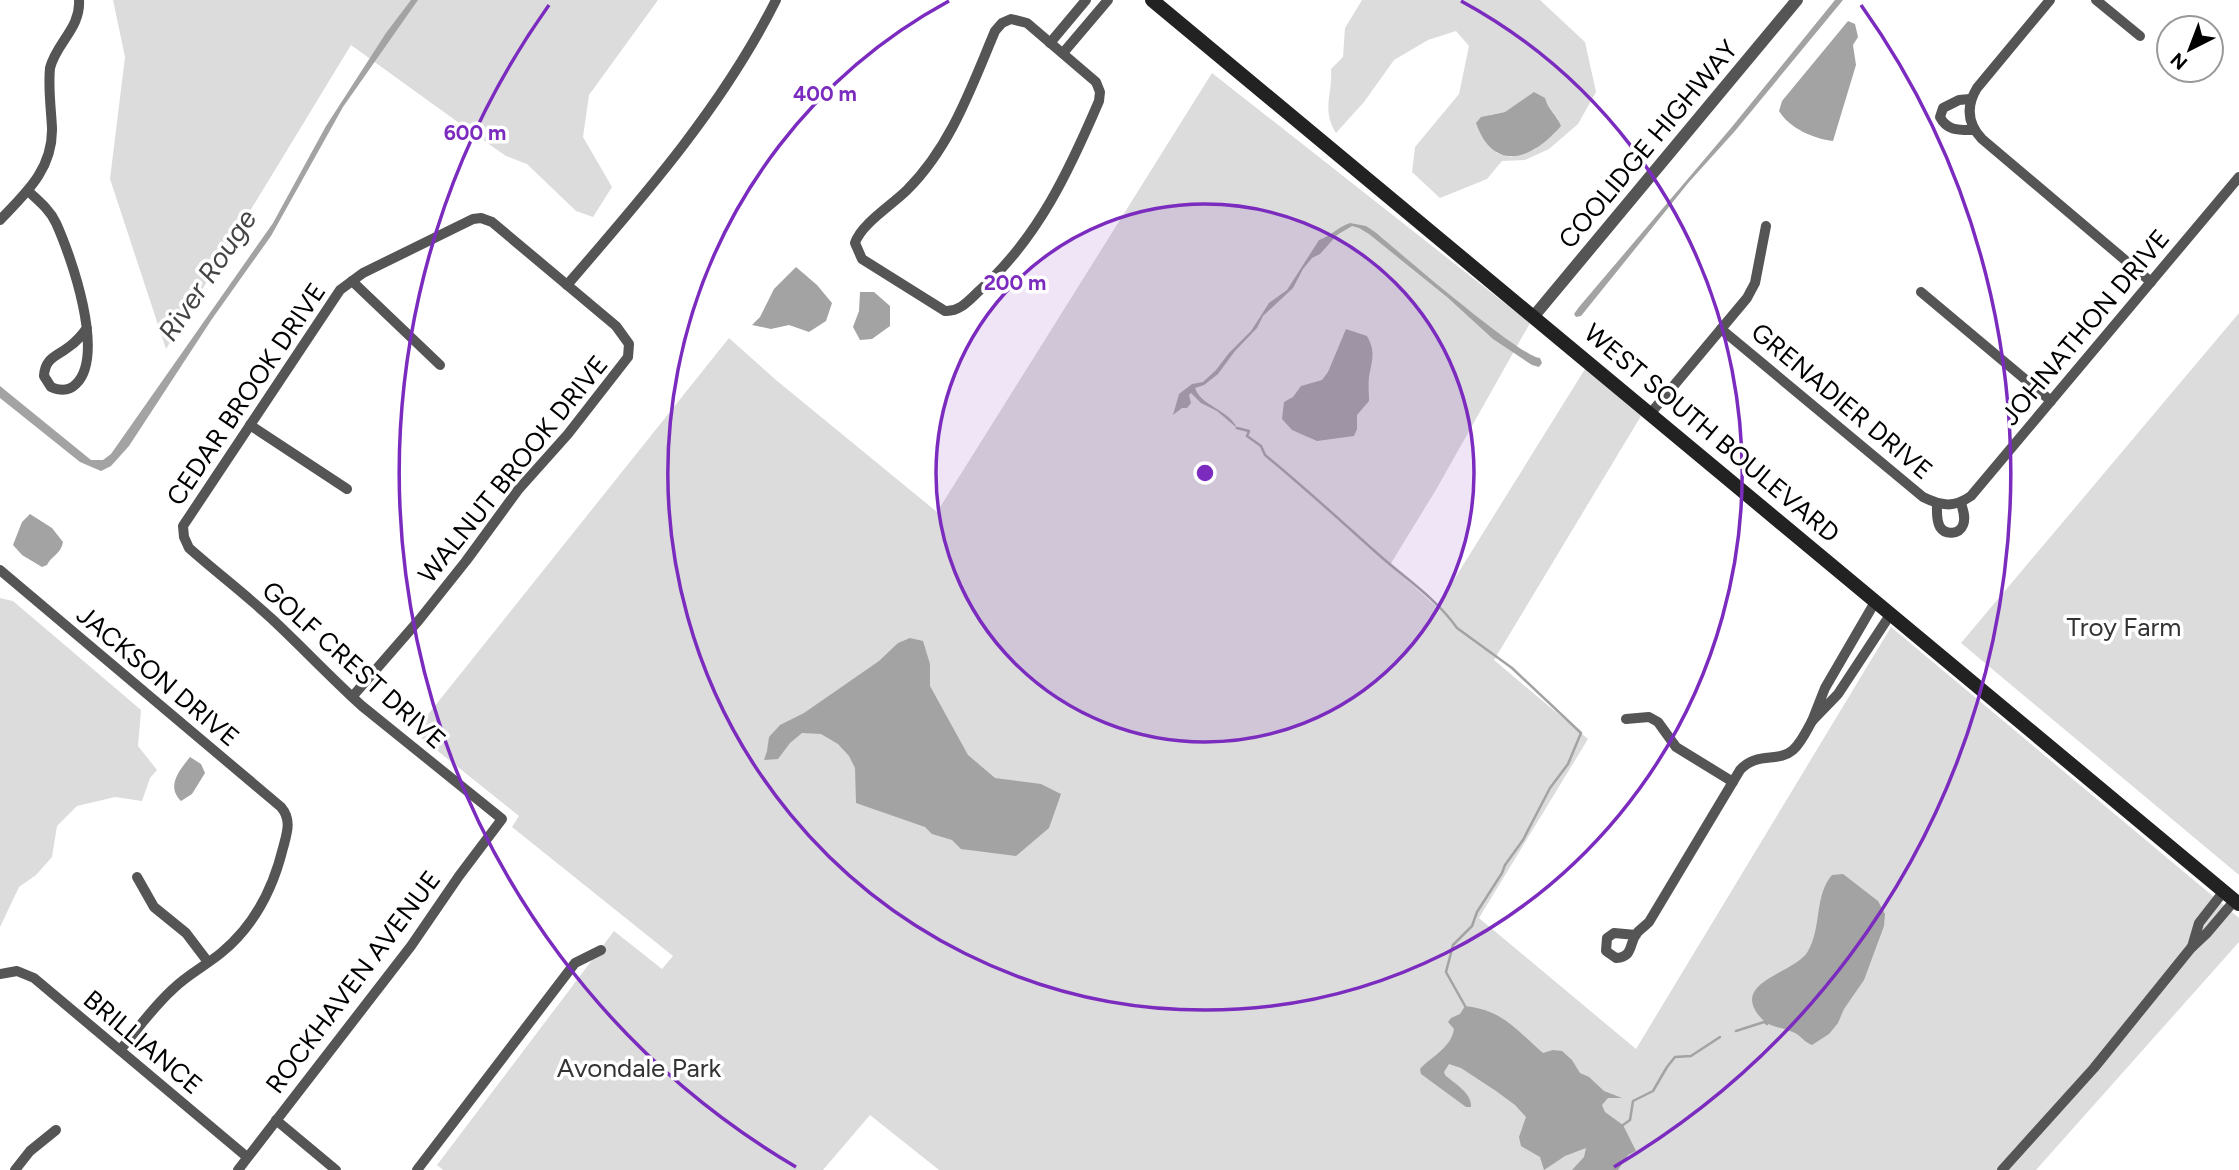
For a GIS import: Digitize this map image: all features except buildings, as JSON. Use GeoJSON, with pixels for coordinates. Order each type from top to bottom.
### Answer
{"type":"FeatureCollection","features":[{"type":"Feature","properties":{"kind":"main road","name":"WEST SOUTH BOULEVARD"},"geometry":{"type":"LineString","coordinates":[[1152,0],[2232,899]]}},
{"type":"Feature","properties":{"kind":"street"},"geometry":{"type":"LineString","coordinates":[[0,220],[28,191],[45,166],[51,145],[49,78],[52,59],[76,22],[79,0]]}},
{"type":"Feature","properties":{"kind":"street"},"geometry":{"type":"LineString","coordinates":[[567,285],[703,120],[776,0]]}},
{"type":"Feature","properties":{"kind":"street"},"geometry":{"type":"LineString","coordinates":[[1050,43],[1086,0]]}},
{"type":"Feature","properties":{"kind":"street"},"geometry":{"type":"LineString","coordinates":[[1063,54],[1108,0]]}},
{"type":"Feature","properties":{"kind":"street","name":"COOLIDGE HIGHWAY"},"geometry":{"type":"LineString","coordinates":[[1534,316],[1797,0]]}},
{"type":"Feature","properties":{"kind":"street"},"geometry":{"type":"LineString","coordinates":[[2050,0],[1970,99],[1970,121],[1973,130],[2151,282]]}},
{"type":"Feature","properties":{"kind":"street"},"geometry":{"type":"LineString","coordinates":[[2096,0],[2140,36]]}},
{"type":"Feature","properties":{"kind":"street"},"geometry":{"type":"LineString","coordinates":[[1008,19],[1021,20],[1050,43],[1096,82],[1100,92],[1099,101],[1069,170],[1048,208],[999,272],[961,307],[950,312],[944,311],[862,259],[856,248],[860,232],[908,190],[938,152],[962,110],[998,26],[1008,19]]}},
{"type":"Feature","properties":{"kind":"street"},"geometry":{"type":"LineString","coordinates":[[1970,99],[1950,103],[1943,108],[1940,117],[1944,125],[1953,129],[1973,130]]}},
{"type":"Feature","properties":{"kind":"street","name":"JOHNATHON DRIVE"},"geometry":{"type":"LineString","coordinates":[[1961,503],[1971,496],[2239,177]]}},
{"type":"Feature","properties":{"kind":"street"},"geometry":{"type":"LineString","coordinates":[[28,191],[45,206],[56,223],[85,309],[87,328],[88,352],[80,380],[70,388],[58,390],[51,387],[44,376],[46,365],[54,356],[73,344],[87,328]]}},
{"type":"Feature","properties":{"kind":"street","name":"CEDAR BROOK DRIVE"},"geometry":{"type":"LineString","coordinates":[[184,537],[186,521],[334,297],[352,281],[472,219],[481,218],[492,222],[567,285]]}},
{"type":"Feature","properties":{"kind":"street"},"geometry":{"type":"LineString","coordinates":[[1650,414],[1747,298],[1755,283],[1766,226]]}},
{"type":"Feature","properties":{"kind":"street"},"geometry":{"type":"LineString","coordinates":[[352,281],[440,365]]}},
{"type":"Feature","properties":{"kind":"street","name":"WALNUT BROOK DRIVE"},"geometry":{"type":"LineString","coordinates":[[352,697],[419,620],[518,490],[573,427],[628,357],[629,344],[622,332],[567,285]]}},
{"type":"Feature","properties":{"kind":"street"},"geometry":{"type":"LineString","coordinates":[[1921,292],[2051,401]]}},
{"type":"Feature","properties":{"kind":"street","name":"GRENADIER DRIVE"},"geometry":{"type":"LineString","coordinates":[[1721,329],[1923,497],[1937,504],[1961,503],[1964,524],[1959,530],[1952,533],[1940,527],[1937,504]]}},
{"type":"Feature","properties":{"kind":"street"},"geometry":{"type":"LineString","coordinates":[[250,425],[347,489]]}},
{"type":"Feature","properties":{"kind":"street","name":"GOLF CREST DRIVE"},"geometry":{"type":"LineString","coordinates":[[184,537],[189,548],[259,607],[352,697],[502,819]]}},
{"type":"Feature","properties":{"kind":"street","name":"JACKSON DRIVE"},"geometry":{"type":"LineString","coordinates":[[0,570],[281,807],[287,816],[283,850],[266,896],[244,930],[208,962]]}},
{"type":"Feature","properties":{"kind":"street"},"geometry":{"type":"LineString","coordinates":[[1812,721],[1825,688],[1875,602]]}},
{"type":"Feature","properties":{"kind":"street"},"geometry":{"type":"LineString","coordinates":[[1636,935],[1648,922],[1741,770],[1752,760],[1785,754],[1794,749],[1812,721],[1838,694],[1891,615]]}},
{"type":"Feature","properties":{"kind":"street"},"geometry":{"type":"LineString","coordinates":[[1626,719],[1649,717],[1658,722],[1676,747],[1733,782]]}},
{"type":"Feature","properties":{"kind":"street","name":"ROCKHAVEN AVENUE"},"geometry":{"type":"LineString","coordinates":[[238,1170],[411,946],[502,819]]}},
{"type":"Feature","properties":{"kind":"street"},"geometry":{"type":"LineString","coordinates":[[120,1050],[171,990],[208,962],[186,933],[154,907],[137,877]]}},
{"type":"Feature","properties":{"kind":"street"},"geometry":{"type":"LineString","coordinates":[[2002,1170],[2094,1068],[2191,948],[2199,923],[2232,899]]}},
{"type":"Feature","properties":{"kind":"street"},"geometry":{"type":"LineString","coordinates":[[417,1170],[575,963],[601,950]]}},
{"type":"Feature","properties":{"kind":"street","name":"BRILLIANCE"},"geometry":{"type":"LineString","coordinates":[[3,973],[18,971],[34,978],[247,1157]]}},
{"type":"Feature","properties":{"kind":"street"},"geometry":{"type":"LineString","coordinates":[[276,1120],[336,1170]]}},
{"type":"Feature","properties":{"kind":"street"},"geometry":{"type":"LineString","coordinates":[[15,1170],[30,1151],[56,1130]]}},
{"type":"Feature","properties":{"kind":"green space"},"geometry":{"type":"Polygon","coordinates":[[[113,0],[658,0],[589,95],[583,137],[612,187],[593,217],[576,211],[527,164],[506,156],[351,45],[166,349],[110,179],[125,57],[113,0]]]}},
{"type":"Feature","properties":{"kind":"green space"},"geometry":{"type":"Polygon","coordinates":[[[1362,0],[1540,0],[1585,42],[1596,92],[1578,124],[1549,149],[1525,160],[1502,161],[1487,179],[1440,198],[1412,172],[1415,147],[1459,94],[1469,46],[1456,31],[1428,40],[1394,60],[1364,102],[1336,133],[1328,109],[1331,69],[1343,57],[1345,28],[1362,0]],[[1527,98],[1505,112],[1489,115],[1496,153],[1511,157],[1535,149],[1554,134],[1558,119],[1547,106],[1527,98]]]}},
{"type":"Feature","properties":{"kind":"green space","name":"Avondale Park"},"geometry":{"type":"Polygon","coordinates":[[[1212,73],[1530,323],[1437,488],[1390,565],[1437,607],[1585,369],[1641,416],[1494,660],[1588,739],[1479,918],[1636,1049],[1891,627],[2239,918],[2239,942],[2036,1170],[939,1170],[870,1115],[823,1170],[443,1170],[437,1165],[614,931],[662,969],[673,956],[512,827],[519,816],[414,732],[729,338],[937,512],[1212,73]]]}},
{"type":"Feature","properties":{"kind":"green space","name":"Troy Farm"},"geometry":{"type":"Polygon","coordinates":[[[2239,313],[2239,875],[1961,643],[2239,313]]]}},
{"type":"Feature","properties":{"kind":"green space"},"geometry":{"type":"Polygon","coordinates":[[[0,598],[13,601],[141,710],[138,746],[157,770],[150,778],[142,801],[115,797],[77,806],[57,826],[52,857],[36,875],[19,887],[0,927],[0,598]]]}},
{"type":"Feature","properties":{"kind":"shaded area"},"geometry":{"type":"Polygon","coordinates":[[[411,0],[418,0],[343,107],[271,236],[212,319],[129,446],[111,466],[101,471],[80,462],[0,398],[0,386],[91,460],[103,460],[111,454],[273,223],[326,126],[386,33],[411,0]]]}},
{"type":"Feature","properties":{"kind":"shaded area"},"geometry":{"type":"Polygon","coordinates":[[[1835,0],[1843,0],[1735,131],[1689,182],[1581,316],[1576,317],[1574,314],[1579,307],[1731,128],[1835,0]]]}},
{"type":"Feature","properties":{"kind":"shaded area"},"geometry":{"type":"Polygon","coordinates":[[[1848,21],[1855,24],[1858,37],[1853,45],[1856,65],[1833,141],[1803,132],[1789,123],[1779,111],[1782,101],[1848,21]]]}},
{"type":"Feature","properties":{"kind":"shaded area"},"geometry":{"type":"Polygon","coordinates":[[[1534,92],[1545,98],[1561,126],[1538,147],[1527,153],[1503,155],[1493,150],[1476,123],[1481,117],[1505,112],[1534,92]]]}},
{"type":"Feature","properties":{"kind":"shaded area"},"geometry":{"type":"Polygon","coordinates":[[[1350,223],[1366,226],[1375,232],[1486,323],[1528,353],[1540,358],[1542,363],[1539,367],[1532,365],[1493,339],[1447,297],[1369,234],[1352,226],[1337,235],[1320,254],[1312,258],[1293,288],[1263,316],[1257,328],[1218,374],[1204,385],[1195,388],[1203,399],[1228,417],[1237,428],[1191,393],[1191,403],[1187,408],[1182,408],[1173,415],[1179,394],[1192,384],[1203,382],[1216,370],[1251,331],[1269,303],[1287,290],[1319,240],[1350,223]]]}},
{"type":"Feature","properties":{"kind":"shaded area"},"geometry":{"type":"Polygon","coordinates":[[[796,267],[817,285],[832,303],[826,321],[809,332],[789,325],[771,329],[752,325],[760,317],[774,289],[796,267]]]}},
{"type":"Feature","properties":{"kind":"shaded area"},"geometry":{"type":"Polygon","coordinates":[[[860,292],[874,292],[890,306],[890,326],[872,339],[860,340],[853,327],[859,311],[860,292]]]}},
{"type":"Feature","properties":{"kind":"shaded area"},"geometry":{"type":"Polygon","coordinates":[[[1346,329],[1367,336],[1372,347],[1369,401],[1357,415],[1354,436],[1317,441],[1292,430],[1282,419],[1284,402],[1293,397],[1301,386],[1322,380],[1346,329]]]}},
{"type":"Feature","properties":{"kind":"shaded area"},"geometry":{"type":"Polygon","coordinates":[[[30,514],[52,528],[63,542],[58,552],[42,567],[22,555],[13,545],[22,522],[30,514]]]}},
{"type":"Feature","properties":{"kind":"shaded area"},"geometry":{"type":"Polygon","coordinates":[[[910,638],[923,641],[930,664],[930,686],[968,755],[995,778],[1041,784],[1061,794],[1049,828],[1016,856],[961,849],[952,840],[932,834],[925,827],[856,803],[855,768],[849,756],[838,744],[821,734],[802,733],[778,759],[764,760],[769,737],[780,725],[804,713],[879,661],[898,643],[910,638]]]}},
{"type":"Feature","properties":{"kind":"shaded area"},"geometry":{"type":"Polygon","coordinates":[[[190,757],[201,764],[205,773],[192,794],[181,801],[174,784],[178,773],[190,757]]]}},
{"type":"Feature","properties":{"kind":"shaded area"},"geometry":{"type":"Polygon","coordinates":[[[1843,874],[1878,901],[1885,914],[1884,926],[1864,980],[1844,1009],[1838,1023],[1829,1034],[1812,1045],[1795,1033],[1765,1022],[1754,1008],[1752,997],[1766,980],[1801,959],[1808,951],[1826,883],[1832,875],[1843,874]]]}},
{"type":"Feature","properties":{"kind":"shaded area"},"geometry":{"type":"Polygon","coordinates":[[[1465,1006],[1499,1017],[1543,1053],[1562,1051],[1580,1073],[1589,1077],[1604,1091],[1622,1098],[1608,1098],[1602,1105],[1605,1112],[1623,1125],[1636,1151],[1628,1155],[1618,1170],[1572,1170],[1584,1157],[1586,1148],[1565,1156],[1544,1170],[1540,1157],[1521,1146],[1519,1137],[1526,1117],[1515,1105],[1461,1068],[1449,1064],[1445,1075],[1466,1093],[1471,1107],[1466,1107],[1421,1074],[1420,1069],[1452,1036],[1454,1029],[1448,1022],[1460,1014],[1465,1006]]]}},
{"type":"Feature","properties":{"kind":"waterway"},"geometry":{"type":"LineString","coordinates":[[1237,428],[1249,431],[1247,436],[1261,446],[1265,455],[1430,598],[1457,628],[1512,668],[1581,733],[1568,764],[1550,788],[1523,840],[1477,912],[1472,926],[1453,945],[1446,972],[1465,1006]]}},
{"type":"Feature","properties":{"kind":"waterway"},"geometry":{"type":"LineString","coordinates":[[1736,1031],[1764,1022],[1767,1024]]}},
{"type":"Feature","properties":{"kind":"waterway"},"geometry":{"type":"LineString","coordinates":[[1623,1125],[1630,1120],[1633,1101],[1653,1091],[1675,1057],[1691,1056],[1720,1037]]}},
{"type":"Feature","properties":{"kind":"water label","name":"River Rouge"},"geometry":{"type":"Point","coordinates":[207,275]}}]}
